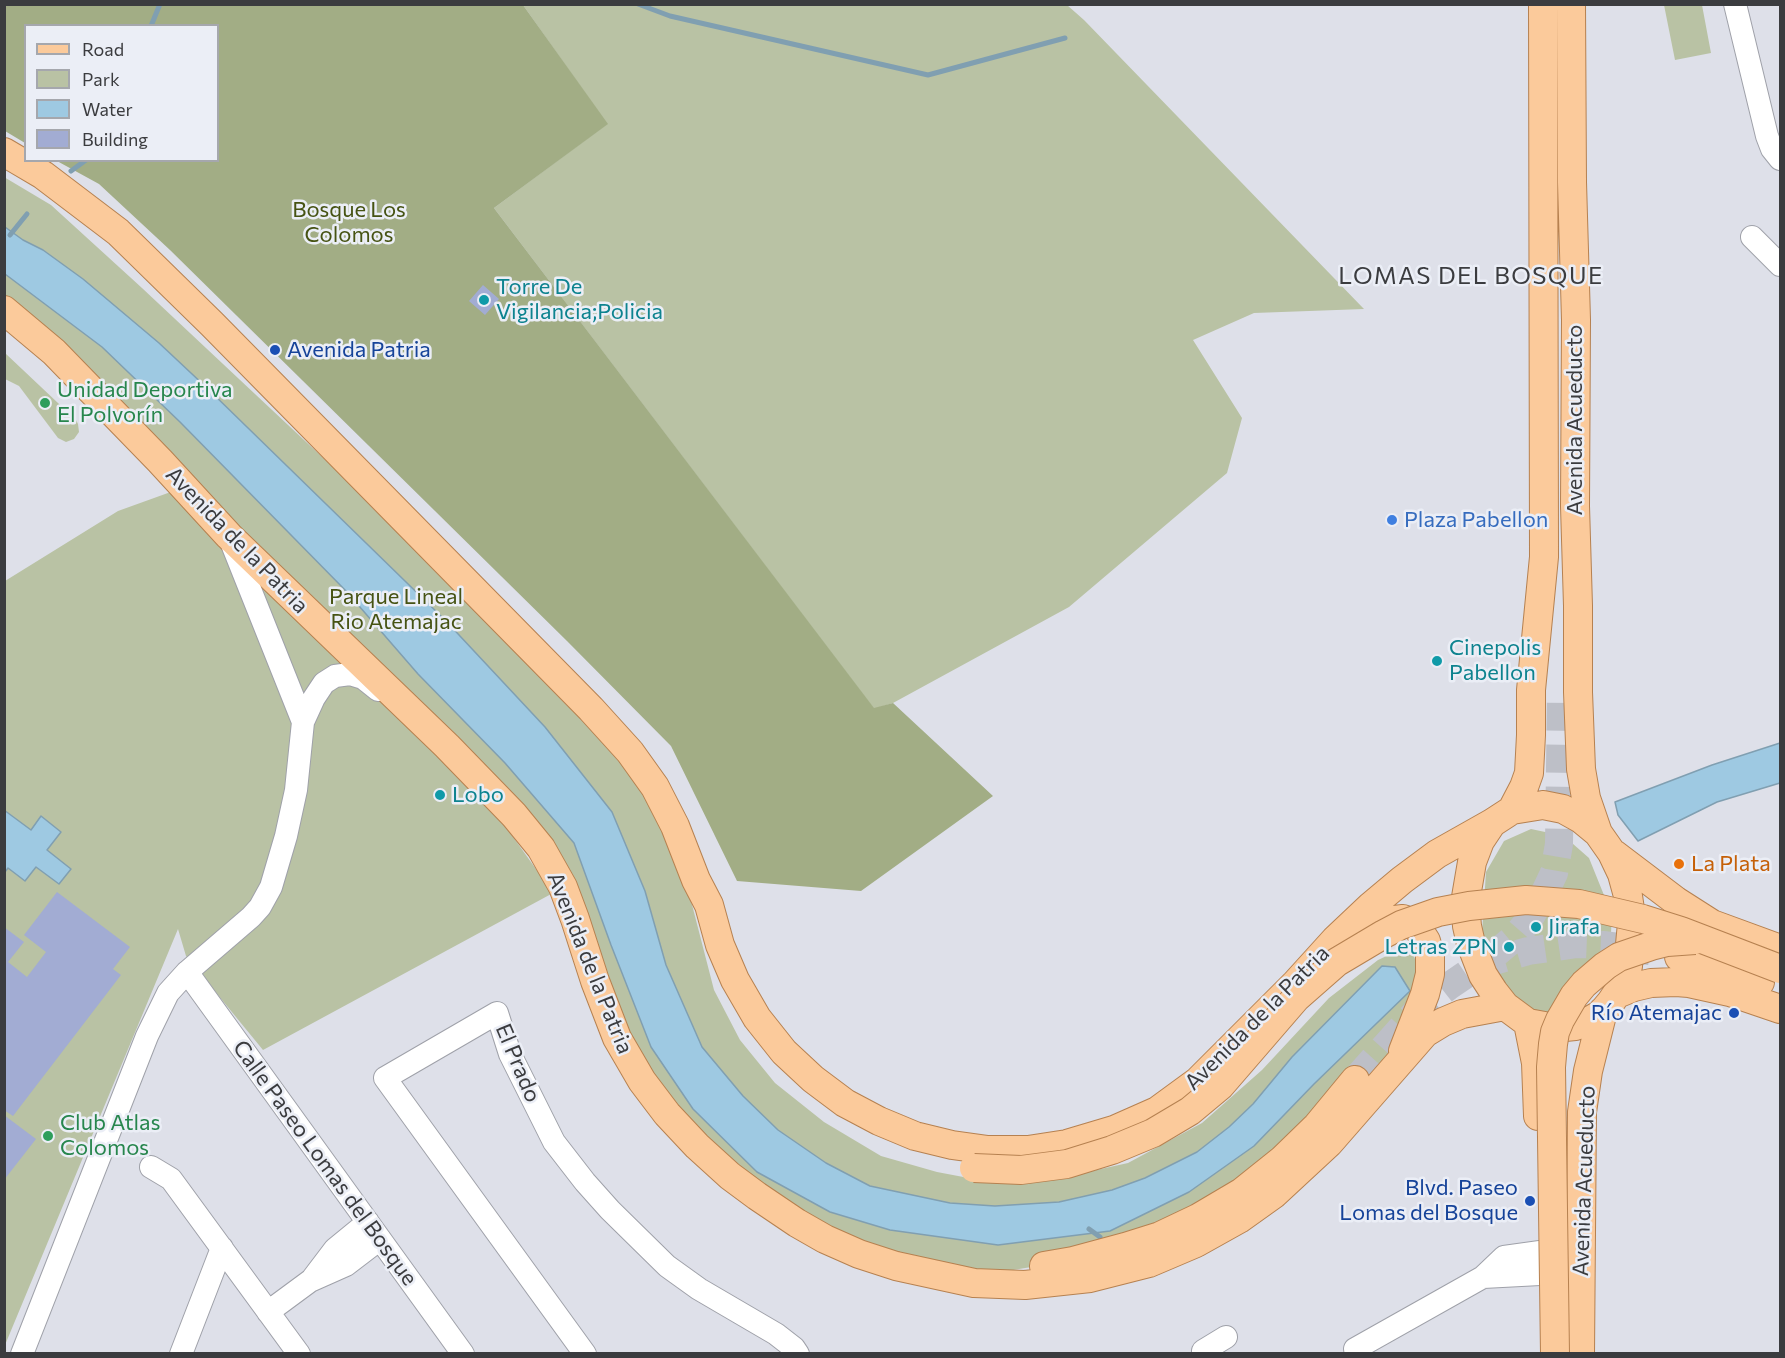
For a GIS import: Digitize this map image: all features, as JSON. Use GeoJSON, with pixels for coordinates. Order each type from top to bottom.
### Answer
{"type":"FeatureCollection","features":[{"type":"Feature","properties":{"kind":"main road","name":"Avenida Acueducto"},"geometry":{"type":"LineString","coordinates":[[1502,816],[1524,787],[1529,773],[1531,690],[1544,557],[1543,4]]}},
{"type":"Feature","properties":{"kind":"main road","name":"Avenida Acueducto"},"geometry":{"type":"LineString","coordinates":[[1571,4],[1576,320],[1575,506],[1581,769],[1586,798],[1605,843]]}},
{"type":"Feature","properties":{"kind":"main road","name":"Avenida de la Patria"},"geometry":{"type":"LineString","coordinates":[[4,152],[43,175],[118,232],[212,324],[591,709],[630,752],[655,787],[675,826],[696,880],[709,905],[720,945],[735,981],[757,1018],[784,1052],[813,1079],[845,1103],[879,1121],[915,1136],[952,1145],[988,1150],[1028,1150],[1113,1130],[1157,1111],[1198,1081],[1296,983],[1335,940],[1402,880],[1437,854],[1502,816]]}},
{"type":"Feature","properties":{"kind":"main road"},"geometry":{"type":"LineString","coordinates":[[1561,690],[1563,315],[1573,217]]}},
{"type":"Feature","properties":{"kind":"main road","name":"Avenida de la Patria"},"geometry":{"type":"LineString","coordinates":[[4,310],[54,352],[229,536],[447,746],[514,815],[540,848],[563,887],[617,1038],[642,1081],[696,1146],[730,1176],[757,1197],[825,1239],[896,1266],[974,1282],[1025,1285],[1090,1278],[1149,1263],[1196,1243],[1239,1219],[1274,1194],[1329,1143],[1425,1034],[1443,1022],[1462,1014],[1505,1006]]}},
{"type":"Feature","properties":{"kind":"main road"},"geometry":{"type":"LineString","coordinates":[[1610,1002],[1628,966],[1632,923],[1622,874],[1605,843],[1581,819],[1563,809],[1543,805],[1502,816],[1480,841],[1472,862],[1465,903],[1467,926],[1476,959],[1483,975],[1505,1006],[1528,1023],[1555,1028],[1575,1026],[1588,1021],[1610,1002],[1634,987],[1670,982],[1684,970]]}},
{"type":"Feature","properties":{"kind":"main road","name":"Avenida de la Patria"},"geometry":{"type":"LineString","coordinates":[[1605,843],[1676,901],[1709,932],[1780,969]]}},
{"type":"Feature","properties":{"kind":"main road","name":"Avenida de la Patria"},"geometry":{"type":"LineString","coordinates":[[696,880],[699,908],[709,948],[723,986],[741,1020],[765,1054],[794,1085],[834,1118],[877,1141],[921,1157],[974,1168],[1021,1170],[1067,1164],[1090,1158],[1154,1133],[1190,1111],[1220,1086],[1296,998],[1337,963],[1384,934],[1438,912],[1500,902],[1552,901],[1605,909],[1780,949]]}},
{"type":"Feature","properties":{"kind":"main road"},"geometry":{"type":"LineString","coordinates":[[1296,983],[1378,924],[1392,919],[1403,919],[1413,924],[1426,941],[1430,955],[1430,974],[1425,994],[1399,1061]]}},
{"type":"Feature","properties":{"kind":"main road"},"geometry":{"type":"LineString","coordinates":[[1684,970],[1681,980],[1669,968],[1666,960],[1666,942],[1669,935],[1681,924],[1696,920],[1709,932]]}},
{"type":"Feature","properties":{"kind":"main road"},"geometry":{"type":"LineString","coordinates":[[1555,1353],[1551,1066],[1553,1044],[1558,1026],[1566,1008],[1584,984],[1599,970],[1619,957],[1634,950],[1709,932]]}},
{"type":"Feature","properties":{"kind":"main road"},"geometry":{"type":"LineString","coordinates":[[1684,970],[1780,989]]}},
{"type":"Feature","properties":{"kind":"main road"},"geometry":{"type":"LineString","coordinates":[[1684,970],[1730,992],[1780,1009]]}},
{"type":"Feature","properties":{"kind":"main road","name":"Avenida Acueducto"},"geometry":{"type":"LineString","coordinates":[[1580,1353],[1582,1112],[1588,1071],[1610,1002]]}},
{"type":"Feature","properties":{"kind":"main road","name":"Avenida Acueducto"},"geometry":{"type":"LineString","coordinates":[[1528,1023],[1538,1087],[1541,1353]]}},
{"type":"Feature","properties":{"kind":"main road","name":"Avenida de la Patria"},"geometry":{"type":"LineString","coordinates":[[935,1275],[1013,1270],[1073,1261],[1160,1236],[1198,1218],[1242,1192],[1282,1160],[1317,1126],[1355,1080]]}},
{"type":"Feature","properties":{"kind":"street"},"geometry":{"type":"LineString","coordinates":[[1735,4],[1767,136],[1772,149],[1780,159]]}},
{"type":"Feature","properties":{"kind":"street"},"geometry":{"type":"LineString","coordinates":[[1752,237],[1780,265]]}},
{"type":"Feature","properties":{"kind":"street"},"geometry":{"type":"LineString","coordinates":[[229,536],[303,722]]}},
{"type":"Feature","properties":{"kind":"street"},"geometry":{"type":"LineString","coordinates":[[22,1353],[147,1036],[168,993],[187,972],[251,917],[260,907],[271,887],[296,790],[303,722],[324,683],[335,676],[350,675],[363,678],[447,746]]}},
{"type":"Feature","properties":{"kind":"street","name":"Calle Paseo Lomas del Bosque"},"geometry":{"type":"LineString","coordinates":[[187,972],[464,1353]]}},
{"type":"Feature","properties":{"kind":"street","name":"El Prado"},"geometry":{"type":"LineString","coordinates":[[585,1353],[386,1078],[497,1013],[510,1054],[554,1142],[585,1182],[667,1266],[699,1289],[776,1334],[798,1353]]}},
{"type":"Feature","properties":{"kind":"street"},"geometry":{"type":"LineString","coordinates":[[151,1167],[171,1179],[299,1353]]}},
{"type":"Feature","properties":{"kind":"street"},"geometry":{"type":"LineString","coordinates":[[268,1312],[310,1281],[335,1249],[374,1230]]}},
{"type":"Feature","properties":{"kind":"street"},"geometry":{"type":"LineString","coordinates":[[181,1353],[222,1248]]}},
{"type":"Feature","properties":{"kind":"street"},"geometry":{"type":"LineString","coordinates":[[1355,1349],[1483,1277],[1504,1257],[1540,1263]]}},
{"type":"Feature","properties":{"kind":"street"},"geometry":{"type":"LineString","coordinates":[[1204,1353],[1203,1351],[1227,1337]]}},
{"type":"Feature","properties":{"kind":"green space","name":"Bosque Los Colomos"},"geometry":{"type":"Polygon","coordinates":[[[5,5],[523,5],[608,124],[494,208],[874,708],[893,703],[993,796],[861,891],[737,881],[671,746],[170,250],[99,184],[59,162],[219,162],[219,24],[24,24],[24,142],[5,131],[5,5]]]}},
{"type":"Feature","properties":{"kind":"green space"},"geometry":{"type":"Polygon","coordinates":[[[523,5],[1067,5],[1364,309],[1254,313],[1193,340],[1242,418],[1227,473],[1069,607],[893,703],[874,709],[494,208],[607,124],[523,5]]]}},
{"type":"Feature","properties":{"kind":"green space"},"geometry":{"type":"Polygon","coordinates":[[[1664,5],[1702,5],[1711,53],[1675,60],[1664,5]]]}},
{"type":"Feature","properties":{"kind":"green space","name":"Parque Lineal Rio Atemajac"},"geometry":{"type":"Polygon","coordinates":[[[4,177],[51,205],[336,470],[623,760],[670,835],[689,893],[714,990],[740,1040],[775,1083],[824,1122],[881,1156],[937,1172],[995,1183],[1060,1178],[1128,1163],[1202,1123],[1262,1070],[1329,998],[1378,960],[1410,945],[1420,973],[1395,1046],[1364,1089],[1302,1128],[1217,1200],[1074,1260],[1013,1270],[935,1274],[860,1252],[711,1155],[625,1044],[561,869],[5,305],[4,177]]]}},
{"type":"Feature","properties":{"kind":"green space","name":"Unidad Deportiva El Polvorín"},"geometry":{"type":"Polygon","coordinates":[[[5,353],[76,420],[79,432],[74,439],[66,442],[58,438],[19,386],[5,379],[5,353]]]}},
{"type":"Feature","properties":{"kind":"green space"},"geometry":{"type":"Polygon","coordinates":[[[179,489],[496,813],[553,893],[263,1050],[186,956],[178,929],[5,1345],[5,581],[118,511],[179,489]]]}},
{"type":"Feature","properties":{"kind":"green space"},"geometry":{"type":"Polygon","coordinates":[[[1531,829],[1564,836],[1589,858],[1612,915],[1609,968],[1555,1015],[1525,1007],[1498,976],[1482,933],[1486,872],[1504,841],[1531,829]]]}},
{"type":"Feature","properties":{"kind":"water"},"geometry":{"type":"Polygon","coordinates":[[[5,227],[23,240],[43,250],[83,279],[159,343],[445,620],[545,727],[612,812],[645,891],[666,965],[702,1047],[743,1096],[778,1130],[826,1163],[870,1186],[950,1203],[995,1206],[1059,1202],[1112,1190],[1145,1178],[1197,1152],[1229,1127],[1253,1104],[1292,1057],[1382,966],[1395,967],[1410,991],[1254,1146],[1189,1192],[1110,1231],[998,1245],[890,1230],[830,1212],[757,1172],[693,1109],[651,1047],[574,843],[505,763],[418,674],[346,591],[180,422],[102,347],[5,274],[5,227]]]}},
{"type":"Feature","properties":{"kind":"water"},"geometry":{"type":"Polygon","coordinates":[[[1780,743],[1780,783],[1717,802],[1638,841],[1618,815],[1615,802],[1712,765],[1780,743]]]}},
{"type":"Feature","properties":{"kind":"water"},"geometry":{"type":"Polygon","coordinates":[[[4,810],[31,830],[41,816],[61,832],[47,850],[71,869],[59,884],[36,867],[25,881],[8,868],[5,872],[4,810]]]}},
{"type":"Feature","properties":{"kind":"building","name":"Torre De Vigilancia;Policia"},"geometry":{"type":"Polygon","coordinates":[[[483,285],[499,299],[485,315],[469,301],[483,285]]]}},
{"type":"Feature","properties":{"kind":"building"},"geometry":{"type":"Polygon","coordinates":[[[57,892],[130,947],[113,969],[121,975],[13,1116],[4,1110],[4,927],[24,942],[8,962],[27,977],[46,952],[24,935],[57,892]]]}},
{"type":"Feature","properties":{"kind":"building"},"geometry":{"type":"Polygon","coordinates":[[[4,1115],[36,1139],[4,1180],[4,1115]]]}},
{"type":"Feature","properties":{"kind":"waterway"},"geometry":{"type":"LineString","coordinates":[[152,24],[160,4]]}},
{"type":"Feature","properties":{"kind":"waterway"},"geometry":{"type":"LineString","coordinates":[[638,4],[670,16],[928,75],[1065,38]]}},
{"type":"Feature","properties":{"kind":"waterway"},"geometry":{"type":"LineString","coordinates":[[71,171],[83,162]]}},
{"type":"Feature","properties":{"kind":"waterway"},"geometry":{"type":"LineString","coordinates":[[10,235],[27,214]]}},
{"type":"Feature","properties":{"kind":"waterway"},"geometry":{"type":"LineString","coordinates":[[1089,1229],[1100,1237]]}},
{"type":"Feature","properties":{"kind":"tunnel"},"geometry":{"type":"LineString","coordinates":[[1489,959],[1513,939],[1527,923],[1554,873],[1559,844],[1561,690]]}},
{"type":"Feature","properties":{"kind":"tunnel"},"geometry":{"type":"LineString","coordinates":[[1355,1080],[1417,1011],[1480,965],[1528,951],[1577,944],[1650,951]]}},
{"type":"Feature","properties":{"kind":"place","name":"Torre De Vigilancia;Policia"},"geometry":{"type":"Point","coordinates":[484,300]}},
{"type":"Feature","properties":{"kind":"place","name":"Avenida Patria"},"geometry":{"type":"Point","coordinates":[275,350]}},
{"type":"Feature","properties":{"kind":"place","name":"Unidad Deportiva El Polvorín"},"geometry":{"type":"Point","coordinates":[45,403]}},
{"type":"Feature","properties":{"kind":"place","name":"Plaza Pabellon"},"geometry":{"type":"Point","coordinates":[1392,520]}},
{"type":"Feature","properties":{"kind":"place","name":"Cinepolis Pabellon"},"geometry":{"type":"Point","coordinates":[1437,661]}},
{"type":"Feature","properties":{"kind":"place","name":"Lobo"},"geometry":{"type":"Point","coordinates":[440,795]}},
{"type":"Feature","properties":{"kind":"place","name":"La Plata"},"geometry":{"type":"Point","coordinates":[1679,864]}},
{"type":"Feature","properties":{"kind":"place","name":"Jirafa"},"geometry":{"type":"Point","coordinates":[1536,927]}},
{"type":"Feature","properties":{"kind":"place","name":"Letras ZPN"},"geometry":{"type":"Point","coordinates":[1509,947]}},
{"type":"Feature","properties":{"kind":"place","name":"Río Atemajac"},"geometry":{"type":"Point","coordinates":[1734,1013]}},
{"type":"Feature","properties":{"kind":"place","name":"Club Atlas Colomos"},"geometry":{"type":"Point","coordinates":[48,1136]}},
{"type":"Feature","properties":{"kind":"place","name":"Blvd. Paseo Lomas del Bosque"},"geometry":{"type":"Point","coordinates":[1530,1201]}},
{"type":"Feature","properties":{"kind":"district","name":"LOMAS DEL BOSQUE"},"geometry":{"type":"Point","coordinates":[1471,276]}}]}
